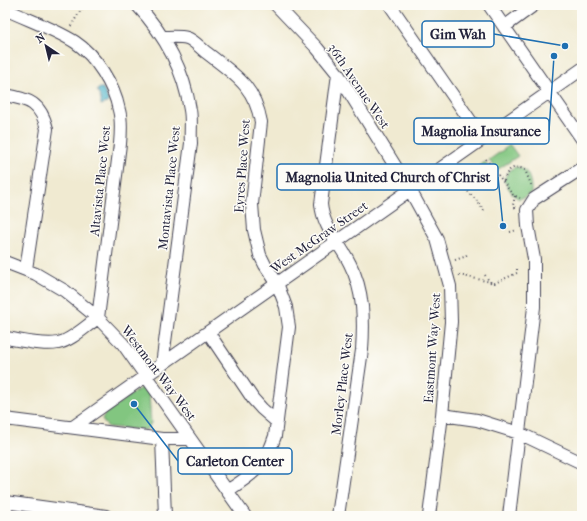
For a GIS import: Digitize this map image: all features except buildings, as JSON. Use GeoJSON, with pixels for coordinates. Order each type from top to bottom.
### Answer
{"type":"FeatureCollection","features":[{"type":"Feature","properties":{"kind":"street","name":"Montavista Place West"},"geometry":{"type":"LineString","coordinates":[[137,5],[162,37],[172,53],[180,71],[190,110],[190,143],[162,365]]}},
{"type":"Feature","properties":{"kind":"street","name":"36th Avenue West"},"geometry":{"type":"LineString","coordinates":[[276,5],[317,48],[338,74],[410,190]]}},
{"type":"Feature","properties":{"kind":"street"},"geometry":{"type":"LineString","coordinates":[[390,5],[483,139]]}},
{"type":"Feature","properties":{"kind":"street"},"geometry":{"type":"LineString","coordinates":[[490,5],[582,139]]}},
{"type":"Feature","properties":{"kind":"street"},"geometry":{"type":"LineString","coordinates":[[504,26],[534,5]]}},
{"type":"Feature","properties":{"kind":"street","name":"Altavista Place West"},"geometry":{"type":"LineString","coordinates":[[5,10],[60,34],[76,43],[100,68],[110,86],[119,109],[121,123],[120,144],[98,318]]}},
{"type":"Feature","properties":{"kind":"street","name":"Eyres Place West"},"geometry":{"type":"LineString","coordinates":[[162,37],[188,38],[236,76],[254,97],[259,109],[261,122],[252,204],[254,230],[260,255],[277,283],[286,307],[289,327],[275,436],[270,452],[253,474],[227,491]]}},
{"type":"Feature","properties":{"kind":"street","name":"West McGraw Street"},"geometry":{"type":"LineString","coordinates":[[73,427],[582,69]]}},
{"type":"Feature","properties":{"kind":"street","name":"Morley Place West"},"geometry":{"type":"LineString","coordinates":[[338,74],[321,204],[322,215],[336,242],[350,264],[357,282],[362,302],[363,325],[362,350],[338,516]]}},
{"type":"Feature","properties":{"kind":"street"},"geometry":{"type":"LineString","coordinates":[[5,95],[24,98],[34,104],[45,119],[47,129],[26,269]]}},
{"type":"Feature","properties":{"kind":"street"},"geometry":{"type":"LineString","coordinates":[[509,516],[534,307],[534,259],[528,226],[527,210],[534,199],[582,168]]}},
{"type":"Feature","properties":{"kind":"street","name":"Eastmont Way West"},"geometry":{"type":"LineString","coordinates":[[410,190],[437,238],[450,286],[450,322],[442,415],[429,516]]}},
{"type":"Feature","properties":{"kind":"street","name":"Westmont Way West"},"geometry":{"type":"LineString","coordinates":[[5,262],[26,269],[65,291],[98,318],[123,344],[244,516]]}},
{"type":"Feature","properties":{"kind":"street"},"geometry":{"type":"LineString","coordinates":[[5,338],[49,344],[59,343],[69,339],[98,318]]}},
{"type":"Feature","properties":{"kind":"street"},"geometry":{"type":"LineString","coordinates":[[208,332],[253,398],[276,422]]}},
{"type":"Feature","properties":{"kind":"street"},"geometry":{"type":"LineString","coordinates":[[442,415],[477,420],[519,433],[582,463]]}},
{"type":"Feature","properties":{"kind":"street"},"geometry":{"type":"LineString","coordinates":[[5,418],[162,439],[190,439]]}},
{"type":"Feature","properties":{"kind":"street"},"geometry":{"type":"LineString","coordinates":[[162,439],[165,516]]}},
{"type":"Feature","properties":{"kind":"street"},"geometry":{"type":"LineString","coordinates":[[5,502],[106,516]]}},
{"type":"Feature","properties":{"kind":"path"},"geometry":{"type":"LineString","coordinates":[[72,23],[84,5]]}},
{"type":"Feature","properties":{"kind":"path"},"geometry":{"type":"LineString","coordinates":[[486,159],[513,194],[519,199],[525,198]]}},
{"type":"Feature","properties":{"kind":"path"},"geometry":{"type":"LineString","coordinates":[[504,181],[509,170],[515,167],[526,170],[532,186],[531,193]]}},
{"type":"Feature","properties":{"kind":"path"},"geometry":{"type":"LineString","coordinates":[[457,180],[477,201],[485,212]]}},
{"type":"Feature","properties":{"kind":"path"},"geometry":{"type":"LineString","coordinates":[[454,260],[468,254]]}},
{"type":"Feature","properties":{"kind":"path"},"geometry":{"type":"LineString","coordinates":[[458,275],[495,283],[517,273],[517,268]]}},
{"type":"Feature","properties":{"kind":"path"},"geometry":{"type":"LineString","coordinates":[[485,275],[490,282]]}},
{"type":"Feature","properties":{"kind":"path"},"geometry":{"type":"LineString","coordinates":[[504,275],[510,276]]}},
{"type":"Feature","properties":{"kind":"green space"},"geometry":{"type":"Polygon","coordinates":[[[510,145],[518,156],[497,170],[489,160],[510,145]]]}},
{"type":"Feature","properties":{"kind":"green space"},"geometry":{"type":"Polygon","coordinates":[[[485,162],[492,172],[469,190],[460,180],[485,162]]]}},
{"type":"Feature","properties":{"kind":"green space"},"geometry":{"type":"Polygon","coordinates":[[[515,167],[519,167],[526,172],[531,184],[531,193],[519,199],[513,195],[504,181],[508,173],[515,167]]]}},
{"type":"Feature","properties":{"kind":"green space"},"geometry":{"type":"Polygon","coordinates":[[[143,388],[149,394],[151,423],[148,428],[145,430],[108,427],[104,423],[102,419],[105,413],[139,389],[143,388]]]}},
{"type":"Feature","properties":{"kind":"water"},"geometry":{"type":"Polygon","coordinates":[[[103,88],[109,102],[101,105],[101,100],[97,90],[103,88]]]}},
{"type":"Feature","properties":{"kind":"place","name":"Gim Wah"},"geometry":{"type":"Point","coordinates":[565,46]}},
{"type":"Feature","properties":{"kind":"place","name":"Magnolia Insurance"},"geometry":{"type":"Point","coordinates":[554,56]}},
{"type":"Feature","properties":{"kind":"place","name":"Magnolia United Church of Christ"},"geometry":{"type":"Point","coordinates":[503,226]}},
{"type":"Feature","properties":{"kind":"place","name":"Carleton Center"},"geometry":{"type":"Point","coordinates":[134,404]}}]}
